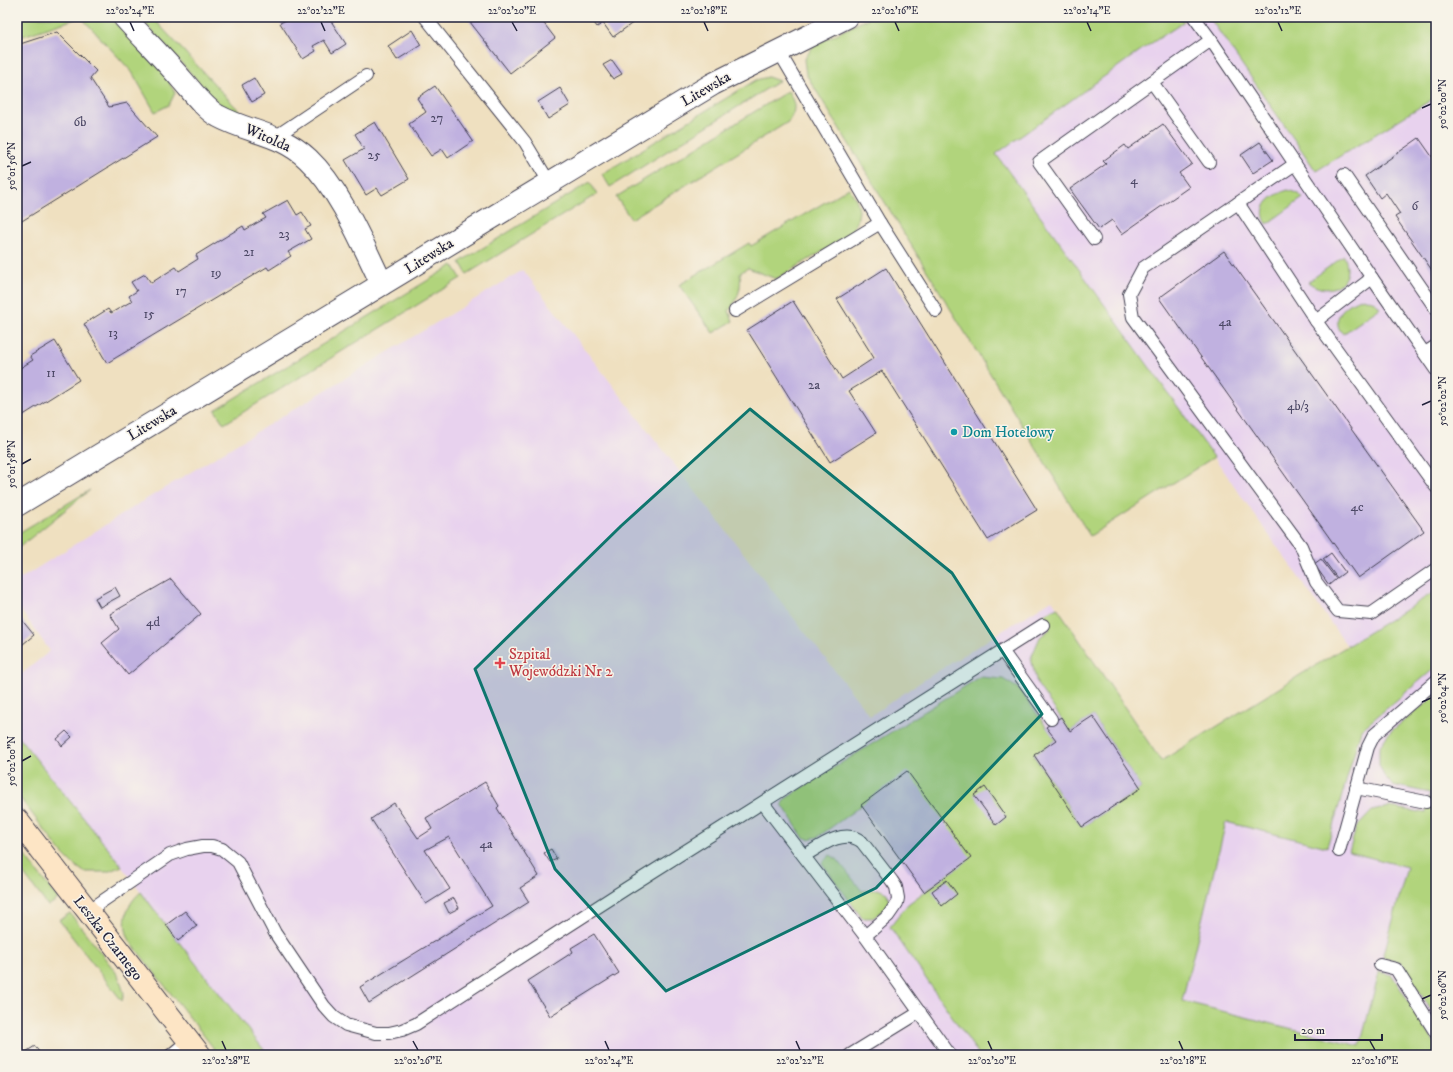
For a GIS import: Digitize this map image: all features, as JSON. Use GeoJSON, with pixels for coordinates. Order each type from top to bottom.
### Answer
{"type":"FeatureCollection","features":[{"type":"Feature","properties":{"kind":"street","name":"Witolda"},"geometry":{"type":"LineString","coordinates":[[124,17],[199,99],[217,116],[276,137],[289,144],[308,159],[327,182],[347,214],[382,284]]}},
{"type":"Feature","properties":{"kind":"street","name":"Litewska"},"geometry":{"type":"LineString","coordinates":[[17,505],[713,84],[846,17]]}},
{"type":"Feature","properties":{"kind":"street","name":"Leszka Czarnego"},"geometry":{"type":"LineString","coordinates":[[17,820],[194,1048]]}},
{"type":"Feature","properties":{"kind":"lane"},"geometry":{"type":"LineString","coordinates":[[425,17],[525,142],[549,182]]}},
{"type":"Feature","properties":{"kind":"lane"},"geometry":{"type":"LineString","coordinates":[[1194,17],[1436,370]]}},
{"type":"Feature","properties":{"kind":"lane"},"geometry":{"type":"LineString","coordinates":[[1094,239],[1039,162],[1211,40]]}},
{"type":"Feature","properties":{"kind":"lane"},"geometry":{"type":"LineString","coordinates":[[778,50],[880,223],[936,311]]}},
{"type":"Feature","properties":{"kind":"lane"},"geometry":{"type":"LineString","coordinates":[[276,137],[366,76]]}},
{"type":"Feature","properties":{"kind":"lane"},"geometry":{"type":"LineString","coordinates":[[1152,82],[1209,162]]}},
{"type":"Feature","properties":{"kind":"lane"},"geometry":{"type":"LineString","coordinates":[[1294,164],[1143,268],[1129,294],[1133,317],[1301,546],[1316,582],[1338,611],[1371,614],[1436,569]]}},
{"type":"Feature","properties":{"kind":"lane"},"geometry":{"type":"LineString","coordinates":[[1344,175],[1436,309]]}},
{"type":"Feature","properties":{"kind":"lane"},"geometry":{"type":"LineString","coordinates":[[1238,203],[1316,321],[1436,487]]}},
{"type":"Feature","properties":{"kind":"lane"},"geometry":{"type":"LineString","coordinates":[[735,311],[880,223]]}},
{"type":"Feature","properties":{"kind":"lane"},"geometry":{"type":"LineString","coordinates":[[1316,321],[1372,278]]}},
{"type":"Feature","properties":{"kind":"lane"},"geometry":{"type":"LineString","coordinates":[[1425,353],[1436,346]]}},
{"type":"Feature","properties":{"kind":"lane"},"geometry":{"type":"LineString","coordinates":[[88,911],[170,855],[187,849],[203,846],[212,846],[222,849],[238,862],[275,933],[324,1006],[334,1017],[346,1025],[376,1033],[389,1033],[402,1030],[416,1024],[517,958],[936,692],[1043,626]]}},
{"type":"Feature","properties":{"kind":"lane"},"geometry":{"type":"LineString","coordinates":[[1003,652],[1052,719]]}},
{"type":"Feature","properties":{"kind":"lane"},"geometry":{"type":"LineString","coordinates":[[1339,851],[1368,747],[1374,735],[1436,681]]}},
{"type":"Feature","properties":{"kind":"lane"},"geometry":{"type":"LineString","coordinates":[[1356,788],[1426,802]]}},
{"type":"Feature","properties":{"kind":"lane"},"geometry":{"type":"LineString","coordinates":[[763,803],[865,936],[950,1055]]}},
{"type":"Feature","properties":{"kind":"lane"},"geometry":{"type":"LineString","coordinates":[[804,856],[835,839],[846,837],[857,838],[862,842],[892,881],[897,892],[896,904],[888,916],[865,936]]}},
{"type":"Feature","properties":{"kind":"lane"},"geometry":{"type":"LineString","coordinates":[[1380,965],[1396,969],[1436,1033]]}},
{"type":"Feature","properties":{"kind":"lane"},"geometry":{"type":"LineString","coordinates":[[850,1055],[920,1012]]}},
{"type":"Feature","properties":{"kind":"lane"},"geometry":{"type":"LineString","coordinates":[[171,1055],[194,1048]]}},
{"type":"Feature","properties":{"kind":"highlighted area"},"geometry":{"type":"Polygon","coordinates":[[[750,409],[952,573],[1042,714],[876,888],[666,991],[555,869],[475,669],[621,526],[750,409]]]}},
{"type":"Feature","properties":{"kind":"shaded area","name":"Szpital Wojewódzki Nr 2"},"geometry":{"type":"Polygon","coordinates":[[[1192,17],[1209,17],[1316,171],[1436,97],[1436,1055],[268,1055],[17,735],[17,678],[50,651],[17,605],[17,581],[135,506],[523,270],[870,716],[927,678],[1052,600],[1161,761],[1347,646],[1214,457],[996,154],[1144,48],[1192,17]]]}},
{"type":"Feature","properties":{"kind":"green space"},"geometry":{"type":"Polygon","coordinates":[[[17,17],[81,17],[17,38],[17,17]]]}},
{"type":"Feature","properties":{"kind":"green space"},"geometry":{"type":"Polygon","coordinates":[[[81,17],[109,17],[171,78],[169,82],[175,93],[169,105],[155,112],[132,72],[81,17]]]}},
{"type":"Feature","properties":{"kind":"green space"},"geometry":{"type":"Polygon","coordinates":[[[139,17],[152,17],[245,117],[221,106],[139,17]]]}},
{"type":"Feature","properties":{"kind":"green space"},"geometry":{"type":"Polygon","coordinates":[[[871,17],[1132,17],[1136,22],[1144,17],[1180,17],[1184,22],[1144,48],[996,154],[1214,457],[1090,536],[806,74],[804,60],[814,45],[871,17]]]}},
{"type":"Feature","properties":{"kind":"green space"},"geometry":{"type":"Polygon","coordinates":[[[1209,17],[1436,17],[1436,97],[1316,171],[1209,17]]]}},
{"type":"Feature","properties":{"kind":"green space"},"geometry":{"type":"Polygon","coordinates":[[[768,77],[779,81],[610,187],[602,174],[756,80],[768,77]]]}},
{"type":"Feature","properties":{"kind":"green space"},"geometry":{"type":"Polygon","coordinates":[[[788,91],[792,99],[794,110],[788,122],[631,219],[616,197],[788,91]]]}},
{"type":"Feature","properties":{"kind":"green space"},"geometry":{"type":"Polygon","coordinates":[[[590,182],[597,194],[467,274],[460,262],[590,182]]]}},
{"type":"Feature","properties":{"kind":"green space"},"geometry":{"type":"Polygon","coordinates":[[[849,188],[857,201],[859,211],[857,222],[851,232],[825,250],[776,279],[748,268],[740,273],[739,293],[729,311],[733,321],[713,333],[679,285],[749,243],[751,246],[849,188]]]}},
{"type":"Feature","properties":{"kind":"green space"},"geometry":{"type":"Polygon","coordinates":[[[1288,190],[1299,194],[1303,198],[1267,224],[1263,212],[1267,202],[1276,195],[1288,190]]]}},
{"type":"Feature","properties":{"kind":"green space"},"geometry":{"type":"Polygon","coordinates":[[[1344,256],[1347,265],[1347,273],[1344,280],[1339,285],[1325,289],[1316,287],[1308,282],[1344,256]]]}},
{"type":"Feature","properties":{"kind":"green space"},"geometry":{"type":"Polygon","coordinates":[[[453,265],[461,278],[224,424],[215,410],[453,265]]]}},
{"type":"Feature","properties":{"kind":"green space"},"geometry":{"type":"Polygon","coordinates":[[[1363,298],[1375,302],[1380,308],[1343,334],[1338,326],[1339,315],[1354,301],[1363,298]]]}},
{"type":"Feature","properties":{"kind":"green space"},"geometry":{"type":"Polygon","coordinates":[[[90,490],[17,549],[17,534],[90,490]]]}},
{"type":"Feature","properties":{"kind":"green space"},"geometry":{"type":"Polygon","coordinates":[[[1436,591],[1436,667],[1361,730],[1327,847],[1226,822],[1182,1001],[1360,1046],[1379,972],[1392,975],[1436,1045],[1436,1055],[979,1055],[890,927],[908,904],[970,858],[907,772],[818,837],[808,839],[803,837],[782,804],[785,799],[817,778],[980,677],[1003,679],[1019,689],[1056,740],[1034,756],[1082,827],[1141,788],[1093,716],[1070,731],[1037,684],[1031,658],[1040,637],[1050,629],[1042,616],[1057,607],[1161,761],[1436,591]]]}},
{"type":"Feature","properties":{"kind":"green space"},"geometry":{"type":"Polygon","coordinates":[[[1436,695],[1436,1018],[1401,962],[1383,958],[1407,867],[1349,852],[1356,828],[1372,811],[1389,807],[1426,813],[1430,793],[1393,785],[1384,776],[1379,765],[1379,747],[1390,732],[1436,695]]]}},
{"type":"Feature","properties":{"kind":"green space"},"geometry":{"type":"Polygon","coordinates":[[[17,735],[122,866],[107,872],[84,872],[62,853],[17,794],[17,735]]]}},
{"type":"Feature","properties":{"kind":"green space"},"geometry":{"type":"Polygon","coordinates":[[[17,846],[58,899],[48,906],[17,865],[17,846]]]}},
{"type":"Feature","properties":{"kind":"green space"},"geometry":{"type":"Polygon","coordinates":[[[830,855],[837,859],[862,891],[878,889],[887,893],[889,901],[884,910],[873,918],[862,918],[822,863],[830,855]]]}},
{"type":"Feature","properties":{"kind":"green space"},"geometry":{"type":"Polygon","coordinates":[[[141,892],[268,1055],[219,1055],[132,944],[126,930],[126,916],[131,903],[141,892]]]}},
{"type":"Feature","properties":{"kind":"green space"},"geometry":{"type":"Polygon","coordinates":[[[70,913],[118,975],[124,993],[122,1001],[59,920],[70,913]]]}},
{"type":"Feature","properties":{"kind":"building"},"geometry":{"type":"Polygon","coordinates":[[[285,17],[338,17],[331,21],[346,44],[332,53],[324,40],[313,46],[316,51],[303,59],[280,23],[286,20],[285,17]]]}},
{"type":"Feature","properties":{"kind":"building"},"geometry":{"type":"Polygon","coordinates":[[[466,17],[539,17],[555,38],[510,73],[466,17]]]}},
{"type":"Feature","properties":{"kind":"building"},"geometry":{"type":"Polygon","coordinates":[[[590,17],[630,17],[634,22],[613,37],[603,23],[597,27],[590,17]]]}},
{"type":"Feature","properties":{"kind":"building"},"geometry":{"type":"Polygon","coordinates":[[[412,30],[421,45],[397,60],[388,46],[412,30]]]}},
{"type":"Feature","properties":{"kind":"building"},"geometry":{"type":"Polygon","coordinates":[[[57,32],[96,71],[90,78],[109,107],[127,103],[157,137],[17,224],[17,45],[57,32]]]}},
{"type":"Feature","properties":{"kind":"building"},"geometry":{"type":"Polygon","coordinates":[[[612,60],[622,74],[613,79],[603,65],[612,60]]]}},
{"type":"Feature","properties":{"kind":"building"},"geometry":{"type":"Polygon","coordinates":[[[254,78],[264,95],[252,102],[242,85],[254,78]]]}},
{"type":"Feature","properties":{"kind":"building"},"geometry":{"type":"Polygon","coordinates":[[[435,86],[473,141],[448,158],[442,149],[431,156],[409,124],[426,112],[417,98],[435,86]]]}},
{"type":"Feature","properties":{"kind":"building"},"geometry":{"type":"Polygon","coordinates":[[[560,88],[570,105],[548,119],[538,102],[560,88]]]}},
{"type":"Feature","properties":{"kind":"building"},"geometry":{"type":"Polygon","coordinates":[[[375,122],[409,179],[382,195],[377,188],[366,195],[345,160],[364,149],[355,134],[375,122]]]}},
{"type":"Feature","properties":{"kind":"building"},"geometry":{"type":"Polygon","coordinates":[[[1163,124],[1192,164],[1179,173],[1189,187],[1122,234],[1112,220],[1099,229],[1070,189],[1106,164],[1103,161],[1125,145],[1128,149],[1163,124]]]}},
{"type":"Feature","properties":{"kind":"building"},"geometry":{"type":"Polygon","coordinates":[[[1419,138],[1433,158],[1436,156],[1436,276],[1395,217],[1400,214],[1386,193],[1380,198],[1365,176],[1419,138]]]}},
{"type":"Feature","properties":{"kind":"building"},"geometry":{"type":"Polygon","coordinates":[[[1260,142],[1273,160],[1253,173],[1241,155],[1260,142]]]}},
{"type":"Feature","properties":{"kind":"building"},"geometry":{"type":"Polygon","coordinates":[[[288,200],[297,215],[302,212],[311,226],[305,229],[311,239],[288,252],[291,256],[269,270],[267,267],[107,363],[84,324],[108,309],[111,313],[132,301],[129,296],[137,291],[131,282],[145,274],[151,283],[176,267],[179,271],[198,259],[196,255],[243,226],[245,230],[266,218],[263,214],[288,200]]]}},
{"type":"Feature","properties":{"kind":"building"},"geometry":{"type":"Polygon","coordinates":[[[1224,251],[1424,531],[1358,578],[1159,298],[1224,251]]]}},
{"type":"Feature","properties":{"kind":"building","name":"Dom Hotelowy"},"geometry":{"type":"Polygon","coordinates":[[[886,268],[1037,510],[988,540],[882,371],[849,391],[876,433],[830,462],[747,330],[793,301],[842,379],[874,358],[837,299],[886,268]]]}},
{"type":"Feature","properties":{"kind":"building"},"geometry":{"type":"Polygon","coordinates":[[[55,341],[79,380],[17,419],[17,370],[33,360],[30,356],[55,341]]]}},
{"type":"Feature","properties":{"kind":"building"},"geometry":{"type":"Polygon","coordinates":[[[1331,553],[1345,572],[1337,578],[1323,559],[1331,553]]]}},
{"type":"Feature","properties":{"kind":"building"},"geometry":{"type":"Polygon","coordinates":[[[1321,559],[1336,579],[1329,585],[1314,564],[1321,559]]]}},
{"type":"Feature","properties":{"kind":"building"},"geometry":{"type":"Polygon","coordinates":[[[171,579],[201,614],[128,675],[102,643],[119,629],[110,614],[171,579]]]}},
{"type":"Feature","properties":{"kind":"building"},"geometry":{"type":"Polygon","coordinates":[[[115,587],[120,596],[100,607],[95,598],[115,587]]]}},
{"type":"Feature","properties":{"kind":"building"},"geometry":{"type":"Polygon","coordinates":[[[21,619],[34,635],[17,649],[17,622],[21,619]]]}},
{"type":"Feature","properties":{"kind":"building"},"geometry":{"type":"Polygon","coordinates":[[[1093,716],[1141,788],[1082,827],[1034,755],[1056,740],[1046,727],[1061,717],[1070,731],[1093,716]]]}},
{"type":"Feature","properties":{"kind":"building"},"geometry":{"type":"Polygon","coordinates":[[[66,731],[72,737],[62,746],[57,739],[66,731]]]}},
{"type":"Feature","properties":{"kind":"building"},"geometry":{"type":"Polygon","coordinates":[[[907,771],[971,858],[924,892],[861,805],[907,771]]]}},
{"type":"Feature","properties":{"kind":"building"},"geometry":{"type":"Polygon","coordinates":[[[485,782],[499,806],[497,808],[539,876],[520,888],[529,902],[369,1003],[360,987],[492,906],[449,837],[425,850],[450,889],[426,904],[371,819],[394,803],[418,838],[432,829],[426,818],[485,782]]]}},
{"type":"Feature","properties":{"kind":"building"},"geometry":{"type":"Polygon","coordinates":[[[985,787],[1006,817],[996,825],[974,795],[985,787]]]}},
{"type":"Feature","properties":{"kind":"building"},"geometry":{"type":"Polygon","coordinates":[[[551,849],[557,859],[550,862],[544,853],[551,849]]]}},
{"type":"Feature","properties":{"kind":"building"},"geometry":{"type":"Polygon","coordinates":[[[947,880],[957,894],[942,906],[932,891],[947,880]]]}},
{"type":"Feature","properties":{"kind":"building"},"geometry":{"type":"Polygon","coordinates":[[[454,898],[459,908],[449,913],[444,903],[454,898]]]}},
{"type":"Feature","properties":{"kind":"building"},"geometry":{"type":"Polygon","coordinates":[[[185,911],[197,926],[178,941],[166,925],[185,911]]]}},
{"type":"Feature","properties":{"kind":"building"},"geometry":{"type":"Polygon","coordinates":[[[594,934],[619,973],[550,1016],[528,981],[573,952],[571,948],[594,934]]]}},
{"type":"Feature","properties":{"kind":"building"},"geometry":{"type":"Polygon","coordinates":[[[35,1046],[41,1055],[21,1055],[35,1046]]]}},
{"type":"Feature","properties":{"kind":"place","name":"Dom Hotelowy"},"geometry":{"type":"Point","coordinates":[954,432]}},
{"type":"Feature","properties":{"kind":"place","name":"Szpital Wojewódzki Nr 2"},"geometry":{"type":"Point","coordinates":[500,663]}}]}
